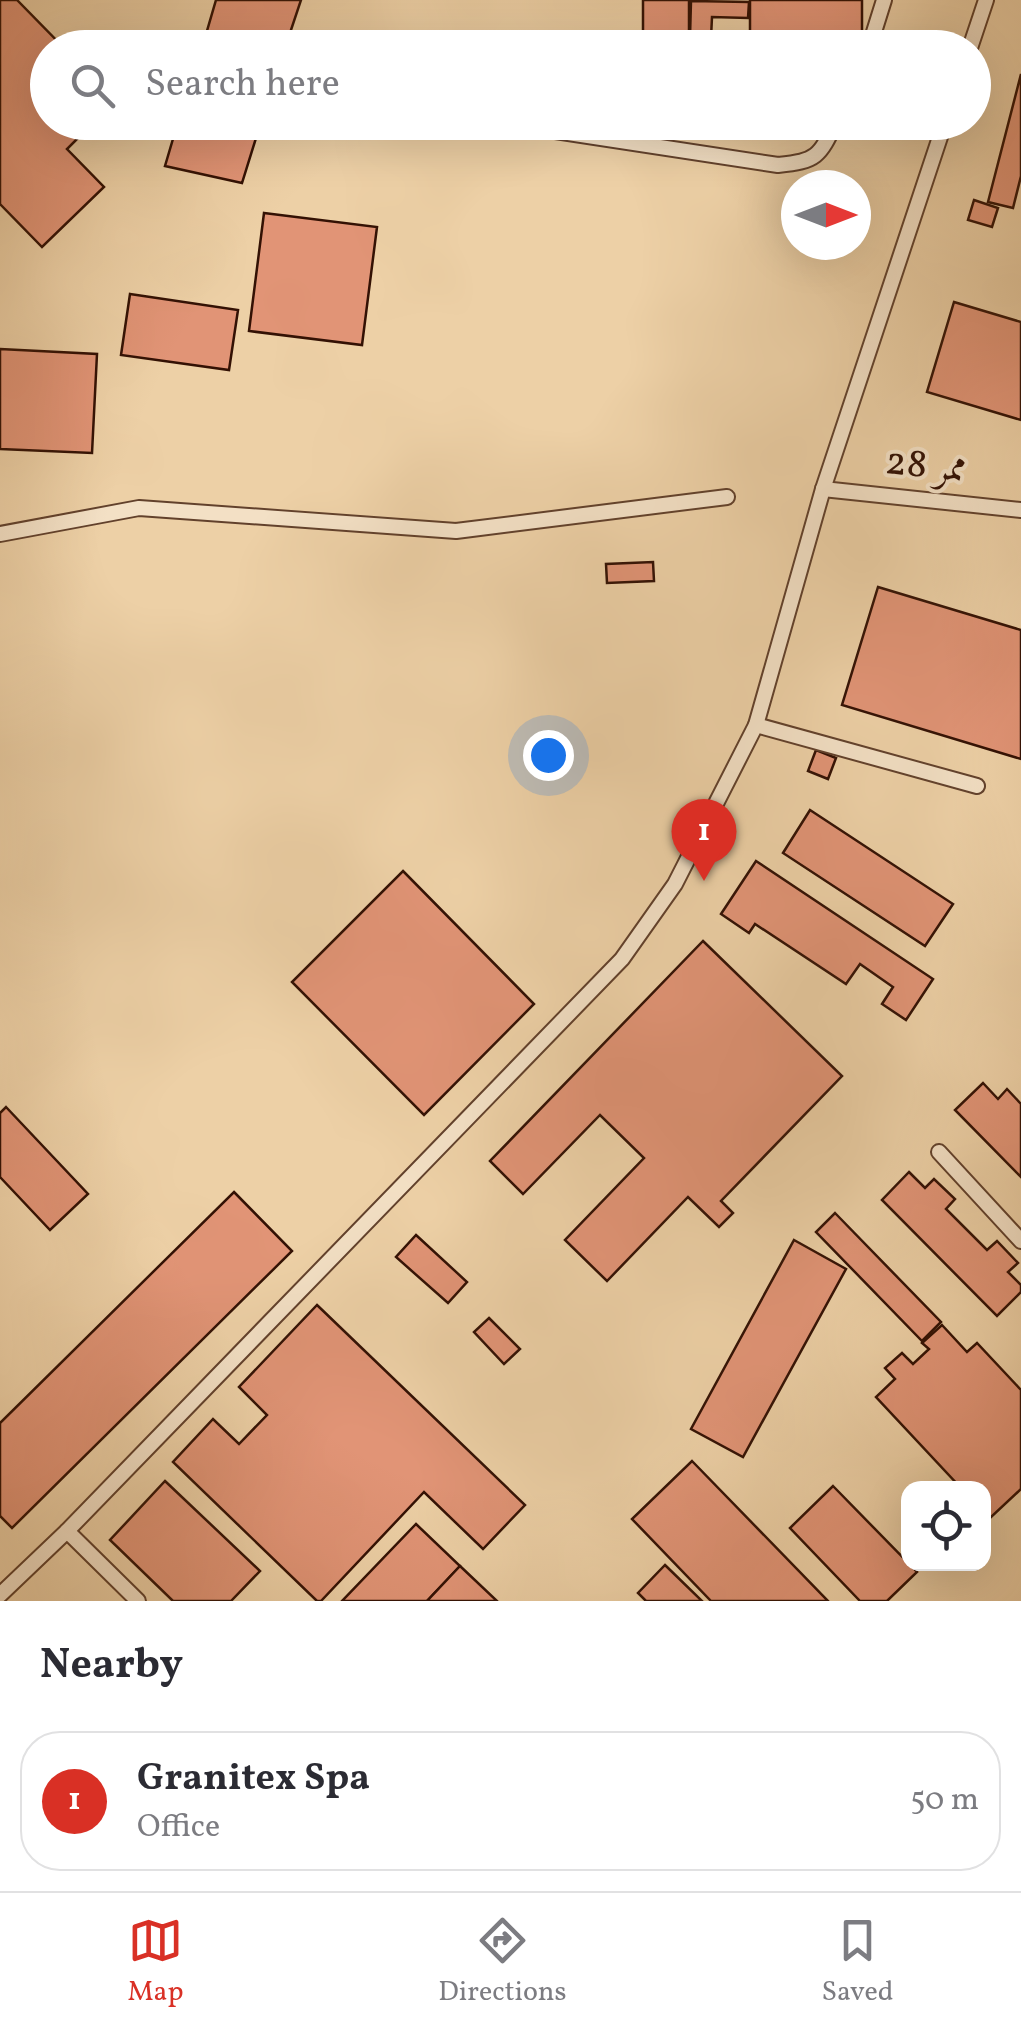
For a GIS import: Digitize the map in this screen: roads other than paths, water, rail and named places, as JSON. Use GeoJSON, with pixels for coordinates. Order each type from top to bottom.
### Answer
{"type":"FeatureCollection","features":[{"type":"Feature","properties":{"kind":"lane"},"geometry":{"type":"LineString","coordinates":[[875,30],[884,0]]}},
{"type":"Feature","properties":{"kind":"lane"},"geometry":{"type":"LineString","coordinates":[[976,30],[986,0]]}},
{"type":"Feature","properties":{"kind":"lane"},"geometry":{"type":"LineString","coordinates":[[614,140],[778,165],[804,162],[822,152],[828,140]]}},
{"type":"Feature","properties":{"kind":"lane"},"geometry":{"type":"LineString","coordinates":[[0,1595],[622,959],[675,884],[756,725],[823,488],[939,140]]}},
{"type":"Feature","properties":{"kind":"lane","name":"ممر 28"},"geometry":{"type":"LineString","coordinates":[[823,488],[1021,510]]}},
{"type":"Feature","properties":{"kind":"lane"},"geometry":{"type":"LineString","coordinates":[[0,534],[139,508],[456,532],[727,497]]}},
{"type":"Feature","properties":{"kind":"lane"},"geometry":{"type":"LineString","coordinates":[[756,725],[976,786]]}},
{"type":"Feature","properties":{"kind":"lane"},"geometry":{"type":"LineString","coordinates":[[939,1152],[1021,1241]]}},
{"type":"Feature","properties":{"kind":"lane"},"geometry":{"type":"LineString","coordinates":[[67,1530],[138,1601]]}},
{"type":"Feature","properties":{"kind":"place","name":"Granitex Spa"},"geometry":{"type":"Point","coordinates":[704,881]}}]}
